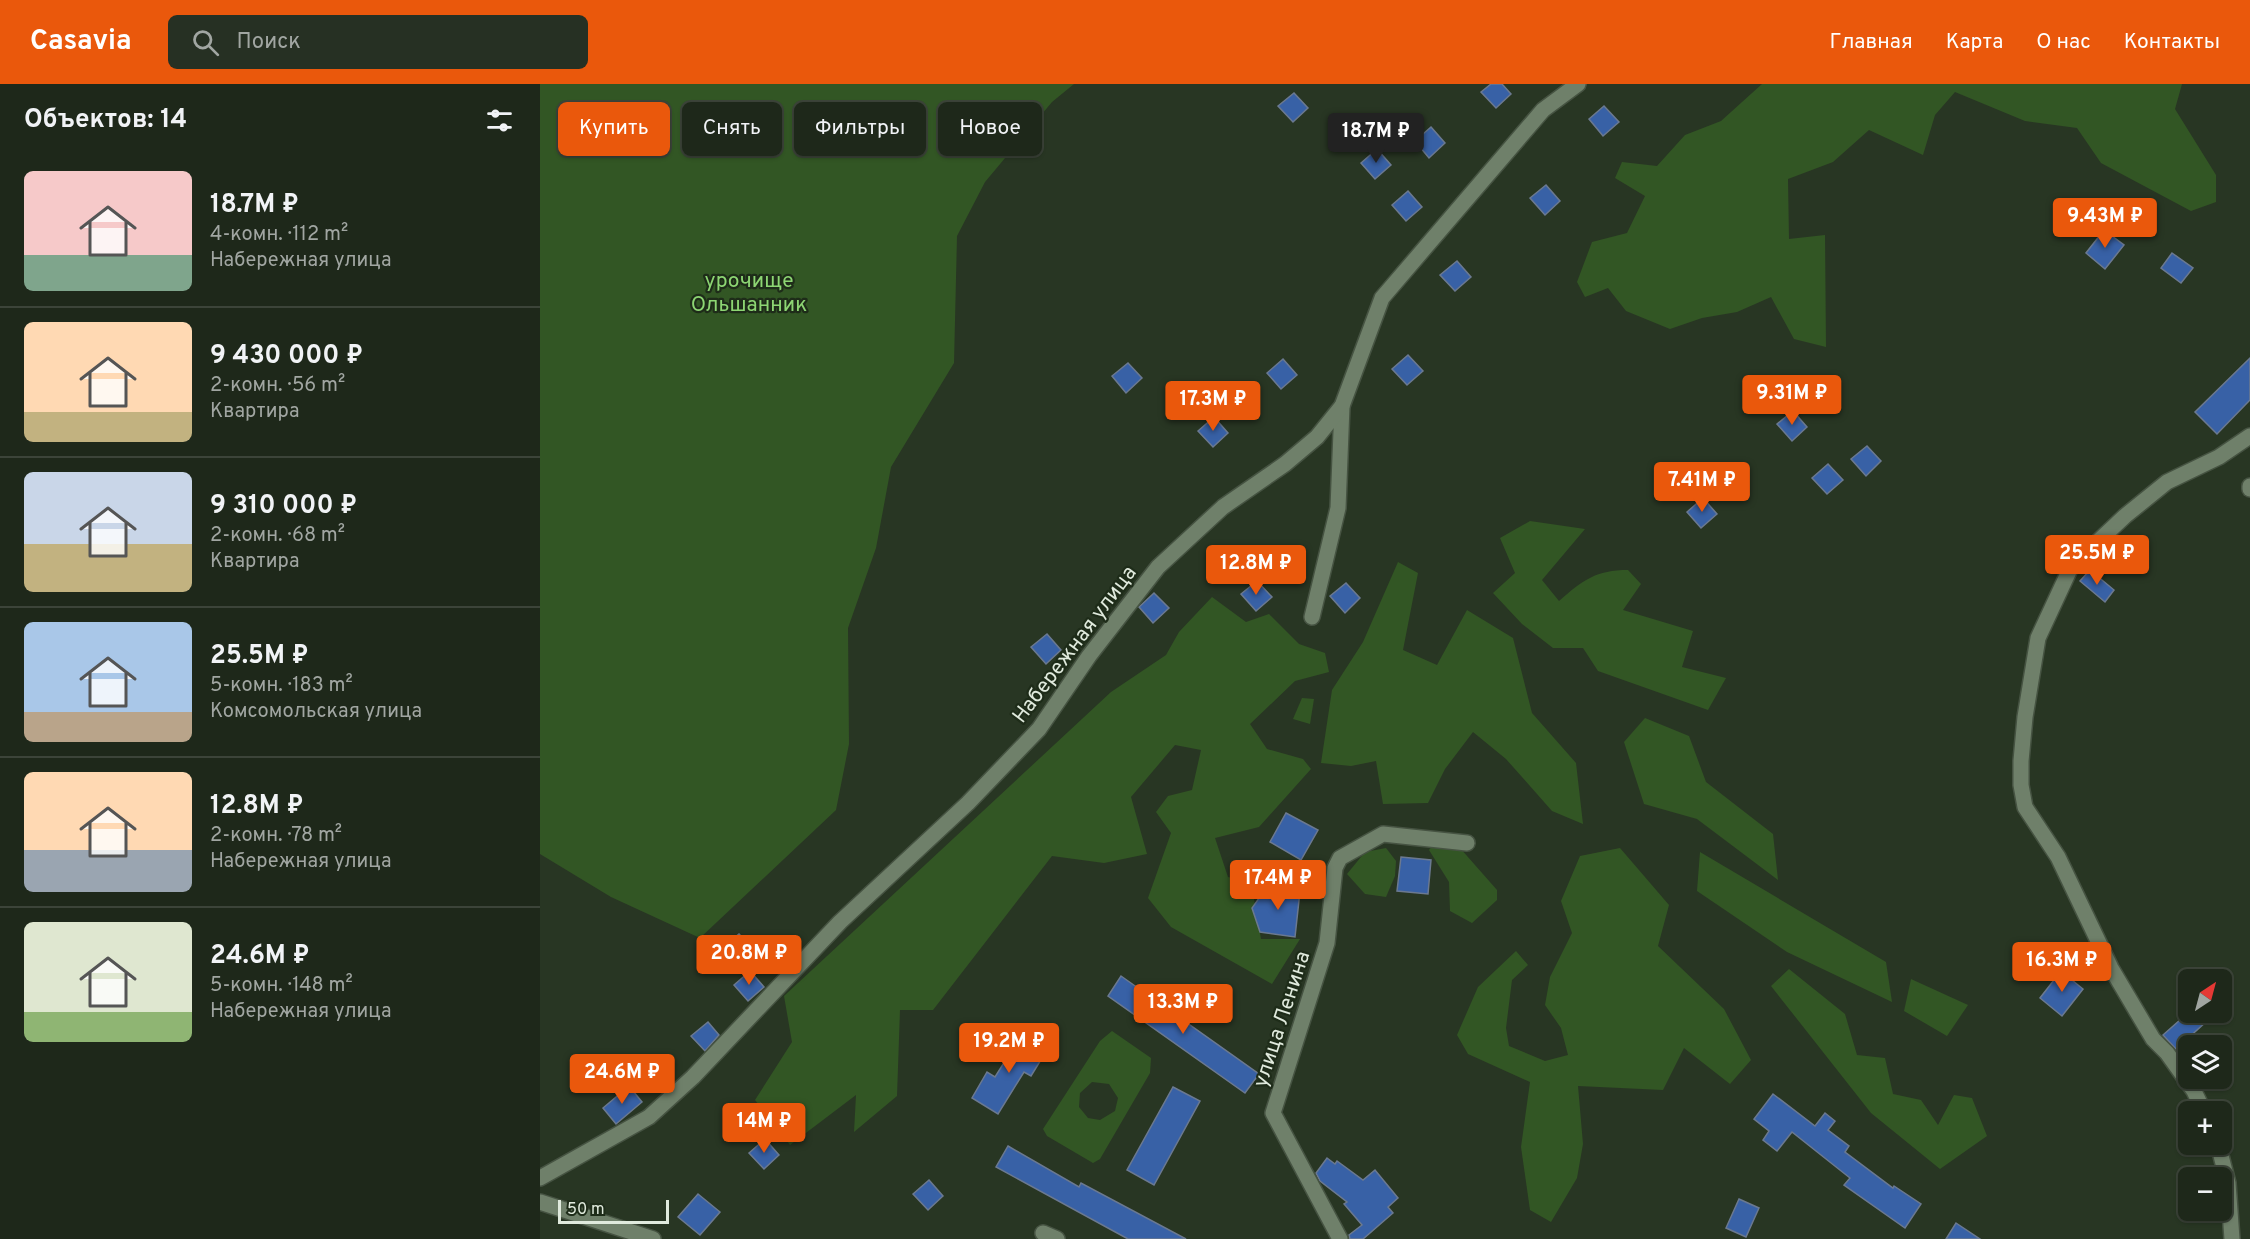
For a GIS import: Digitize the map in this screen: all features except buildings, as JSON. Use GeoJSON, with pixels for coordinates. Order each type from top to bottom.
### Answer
{"type":"FeatureCollection","features":[{"type":"Feature","properties":{"kind":"street","name":"Набережная улица"},"geometry":{"type":"LineString","coordinates":[[541,1176],[649,1117],[693,1077],[840,922],[968,803],[1039,729],[1089,656],[1158,567],[1223,507],[1285,464],[1317,437],[1342,406],[1382,298],[1543,111],[1578,84]]}},
{"type":"Feature","properties":{"kind":"street"},"geometry":{"type":"LineString","coordinates":[[1312,617],[1338,508],[1342,406]]}},
{"type":"Feature","properties":{"kind":"street"},"geometry":{"type":"LineString","coordinates":[[2197,1101],[2174,1062],[2153,1039],[2111,968],[2058,857],[2025,807],[2021,785],[2021,761],[2025,717],[2038,638],[2071,567],[2125,516],[2167,482],[2219,457],[2250,436]]}},
{"type":"Feature","properties":{"kind":"street","name":"улица Ленина"},"geometry":{"type":"LineString","coordinates":[[1340,1239],[1273,1113],[1327,943],[1335,868],[1340,858],[1383,834],[1467,843]]}},
{"type":"Feature","properties":{"kind":"street"},"geometry":{"type":"LineString","coordinates":[[2221,1155],[2228,1183],[2232,1239]]}},
{"type":"Feature","properties":{"kind":"street"},"geometry":{"type":"LineString","coordinates":[[540,1202],[653,1239]]}},
{"type":"Feature","properties":{"kind":"green space","name":"урочище Ольшанник"},"geometry":{"type":"Polygon","coordinates":[[[540,84],[1074,84],[1052,102],[1042,114],[1042,102],[938,102],[938,156],[1007,156],[985,182],[957,236],[954,363],[891,467],[876,548],[848,628],[849,744],[836,810],[700,938],[611,897],[540,854],[540,84]]]}},
{"type":"Feature","properties":{"kind":"green space"},"geometry":{"type":"Polygon","coordinates":[[[1762,84],[2182,84],[2175,109],[2216,175],[2216,202],[2191,211],[2101,163],[2077,128],[2025,121],[1955,92],[1935,115],[1923,155],[1869,130],[1833,162],[1788,179],[1789,239],[1825,235],[1826,347],[1794,339],[1771,297],[1737,312],[1702,318],[1670,329],[1626,311],[1608,288],[1585,297],[1577,282],[1592,242],[1627,233],[1645,196],[1615,178],[1622,162],[1657,166],[1685,135],[1721,121],[1762,84]]]}},
{"type":"Feature","properties":{"kind":"green space"},"geometry":{"type":"Polygon","coordinates":[[[1530,521],[1585,529],[1542,580],[1559,601],[1575,587],[1598,574],[1628,570],[1641,584],[1623,610],[1693,631],[1682,667],[1726,678],[1708,710],[1598,671],[1583,648],[1553,648],[1522,624],[1493,593],[1515,573],[1500,538],[1530,521]]]}},
{"type":"Feature","properties":{"kind":"green space"},"geometry":{"type":"Polygon","coordinates":[[[1398,562],[1418,573],[1403,650],[1437,665],[1467,610],[1513,638],[1532,713],[1576,763],[1583,824],[1552,811],[1506,759],[1473,732],[1445,769],[1428,803],[1383,804],[1376,761],[1351,766],[1321,763],[1332,690],[1363,642],[1398,562]]]}},
{"type":"Feature","properties":{"kind":"green space"},"geometry":{"type":"Polygon","coordinates":[[[1212,597],[1246,622],[1269,614],[1299,644],[1325,653],[1329,672],[1295,681],[1250,724],[1267,749],[1303,759],[1311,769],[1259,827],[1215,838],[1228,877],[1251,882],[1261,939],[1300,939],[1272,984],[1171,927],[1148,898],[1171,833],[1156,812],[1168,796],[1192,790],[1201,750],[1175,745],[1131,797],[1147,854],[1104,863],[1052,856],[933,1010],[900,1010],[897,1096],[854,1132],[856,1095],[790,1145],[755,1100],[792,1042],[784,996],[1111,692],[1166,655],[1179,632],[1212,597]]]}},
{"type":"Feature","properties":{"kind":"green space"},"geometry":{"type":"Polygon","coordinates":[[[1302,698],[1314,699],[1310,724],[1293,719],[1302,698]]]}},
{"type":"Feature","properties":{"kind":"green space"},"geometry":{"type":"Polygon","coordinates":[[[1645,718],[1689,736],[1706,782],[1773,834],[1778,880],[1697,819],[1644,804],[1624,742],[1645,718]]]}},
{"type":"Feature","properties":{"kind":"green space"},"geometry":{"type":"Polygon","coordinates":[[[1435,842],[1460,848],[1497,890],[1497,900],[1472,923],[1450,911],[1449,882],[1429,850],[1435,842]]]}},
{"type":"Feature","properties":{"kind":"green space"},"geometry":{"type":"Polygon","coordinates":[[[1386,848],[1396,861],[1395,876],[1386,897],[1365,894],[1347,874],[1365,852],[1386,848]]]}},
{"type":"Feature","properties":{"kind":"green space"},"geometry":{"type":"Polygon","coordinates":[[[1620,848],[1669,905],[1658,946],[1724,1009],[1751,1060],[1730,1084],[1684,1048],[1663,1090],[1578,1086],[1583,1144],[1577,1178],[1551,1222],[1530,1210],[1521,1147],[1530,1082],[1468,1054],[1457,1035],[1478,987],[1516,951],[1528,965],[1512,980],[1506,1028],[1509,1046],[1545,1061],[1568,1055],[1561,1028],[1545,1005],[1550,977],[1572,933],[1561,901],[1580,856],[1620,848]]]}},
{"type":"Feature","properties":{"kind":"green space"},"geometry":{"type":"Polygon","coordinates":[[[1700,852],[1886,962],[1892,1002],[1787,952],[1697,891],[1700,852]]]}},
{"type":"Feature","properties":{"kind":"green space"},"geometry":{"type":"Polygon","coordinates":[[[1789,969],[1845,1014],[1857,1055],[1885,1058],[1893,1094],[1921,1100],[1938,1125],[1954,1095],[1972,1098],[1987,1136],[1940,1169],[1871,1113],[1771,986],[1789,969]]]}},
{"type":"Feature","properties":{"kind":"green space"},"geometry":{"type":"Polygon","coordinates":[[[1911,979],[1968,1005],[1947,1036],[1904,1011],[1911,979]]]}},
{"type":"Feature","properties":{"kind":"green space"},"geometry":{"type":"Polygon","coordinates":[[[1112,1031],[1151,1058],[1150,1073],[1100,1159],[1093,1163],[1047,1136],[1043,1129],[1100,1041],[1112,1031]],[[1092,1082],[1080,1093],[1079,1107],[1088,1118],[1100,1120],[1115,1111],[1118,1098],[1109,1084],[1092,1082]]]}}]}
